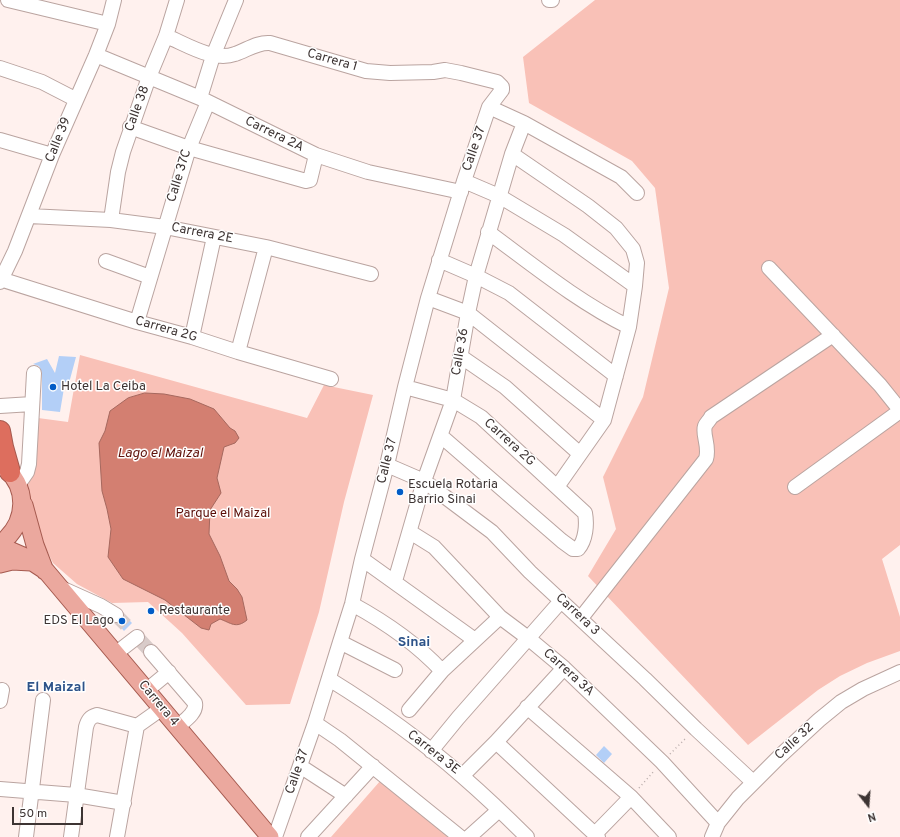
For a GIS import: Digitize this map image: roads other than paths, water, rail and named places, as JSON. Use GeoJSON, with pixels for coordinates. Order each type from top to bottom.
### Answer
{"type":"FeatureCollection","features":[{"type":"Feature","properties":{"kind":"highway"},"geometry":{"type":"LineString","coordinates":[[0,431],[3,447],[13,480]]}},
{"type":"Feature","properties":{"kind":"main road"},"geometry":{"type":"LineString","coordinates":[[0,545],[7,539],[17,525],[22,510],[13,480]]}},
{"type":"Feature","properties":{"kind":"main road","name":"Carrera 4"},"geometry":{"type":"LineString","coordinates":[[13,480],[35,545],[40,567]]}},
{"type":"Feature","properties":{"kind":"main road","name":"Carrera 4"},"geometry":{"type":"LineString","coordinates":[[0,545],[23,556],[40,567],[59,587],[270,837]]}},
{"type":"Feature","properties":{"kind":"main road"},"geometry":{"type":"LineString","coordinates":[[0,564],[12,561],[40,567]]}},
{"type":"Feature","properties":{"kind":"street"},"geometry":{"type":"LineString","coordinates":[[8,0],[108,24]]}},
{"type":"Feature","properties":{"kind":"street","name":"Calle 39"},"geometry":{"type":"LineString","coordinates":[[0,280],[15,251],[75,99],[96,55],[108,24],[114,0]]}},
{"type":"Feature","properties":{"kind":"street","name":"Calle 38"},"geometry":{"type":"LineString","coordinates":[[111,220],[122,152],[130,127],[166,36],[177,0]]}},
{"type":"Feature","properties":{"kind":"street","name":"Calle 37C"},"geometry":{"type":"LineString","coordinates":[[137,322],[188,148],[204,100],[213,56],[236,0]]}},
{"type":"Feature","properties":{"kind":"street","name":"Carrera 1"},"geometry":{"type":"LineString","coordinates":[[166,36],[213,56],[227,56],[263,42],[366,71],[390,73],[433,72],[445,70],[497,82],[502,87]]}},
{"type":"Feature","properties":{"kind":"street","name":"Carrera 2A"},"geometry":{"type":"LineString","coordinates":[[96,55],[204,100],[316,156],[368,172],[462,186],[499,196],[564,235],[635,286]]}},
{"type":"Feature","properties":{"kind":"street"},"geometry":{"type":"LineString","coordinates":[[0,68],[42,82],[75,99]]}},
{"type":"Feature","properties":{"kind":"street","name":"Calle 37"},"geometry":{"type":"LineString","coordinates":[[275,837],[315,723],[352,604],[362,558],[388,465],[405,387],[439,260],[489,107],[502,90],[502,87]]}},
{"type":"Feature","properties":{"kind":"street"},"geometry":{"type":"LineString","coordinates":[[489,107],[524,123],[621,177],[637,193]]}},
{"type":"Feature","properties":{"kind":"street","name":"Calle 36"},"geometry":{"type":"LineString","coordinates":[[395,581],[424,481],[453,400],[476,276],[512,154],[524,123]]}},
{"type":"Feature","properties":{"kind":"street"},"geometry":{"type":"LineString","coordinates":[[130,127],[188,148],[306,181],[310,180],[316,156]]}},
{"type":"Feature","properties":{"kind":"street"},"geometry":{"type":"LineString","coordinates":[[0,140],[52,155]]}},
{"type":"Feature","properties":{"kind":"street"},"geometry":{"type":"LineString","coordinates":[[512,154],[588,206],[616,228],[633,249],[637,263],[628,328],[604,420],[557,487]]}},
{"type":"Feature","properties":{"kind":"street","name":"Carrera 2E"},"geometry":{"type":"LineString","coordinates":[[29,216],[111,220],[165,227],[266,247],[371,274]]}},
{"type":"Feature","properties":{"kind":"street"},"geometry":{"type":"LineString","coordinates":[[488,232],[583,301],[605,316],[628,328]]}},
{"type":"Feature","properties":{"kind":"street"},"geometry":{"type":"LineString","coordinates":[[192,337],[214,236]]}},
{"type":"Feature","properties":{"kind":"street"},"geometry":{"type":"LineString","coordinates":[[238,352],[266,247]]}},
{"type":"Feature","properties":{"kind":"street"},"geometry":{"type":"LineString","coordinates":[[439,260],[476,276],[509,293],[616,376]]}},
{"type":"Feature","properties":{"kind":"street"},"geometry":{"type":"LineString","coordinates":[[106,261],[150,277]]}},
{"type":"Feature","properties":{"kind":"street"},"geometry":{"type":"LineString","coordinates":[[769,268],[833,334],[880,385],[900,410],[795,487]]}},
{"type":"Feature","properties":{"kind":"street","name":"Carrera 2G"},"geometry":{"type":"LineString","coordinates":[[0,280],[331,379]]}},
{"type":"Feature","properties":{"kind":"street"},"geometry":{"type":"LineString","coordinates":[[428,298],[468,313],[604,420]]}},
{"type":"Feature","properties":{"kind":"street"},"geometry":{"type":"LineString","coordinates":[[581,618],[706,459],[708,451],[705,426],[711,417],[833,334]]}},
{"type":"Feature","properties":{"kind":"street"},"geometry":{"type":"LineString","coordinates":[[460,356],[505,387],[580,454]]}},
{"type":"Feature","properties":{"kind":"street"},"geometry":{"type":"LineString","coordinates":[[13,480],[27,472],[29,464],[34,373]]}},
{"type":"Feature","properties":{"kind":"street","name":"Carrera 2G"},"geometry":{"type":"LineString","coordinates":[[405,387],[453,400],[481,417],[585,513],[586,530],[578,549],[573,550],[440,436]]}},
{"type":"Feature","properties":{"kind":"street"},"geometry":{"type":"LineString","coordinates":[[0,406],[32,404]]}},
{"type":"Feature","properties":{"kind":"street","name":"Carrera 3"},"geometry":{"type":"LineString","coordinates":[[388,465],[424,481],[492,532],[561,601],[581,618],[646,679],[696,729],[754,782]]}},
{"type":"Feature","properties":{"kind":"street","name":"Carrera 3A"},"geometry":{"type":"LineString","coordinates":[[410,532],[434,547],[500,617],[564,668],[662,762],[718,823]]}},
{"type":"Feature","properties":{"kind":"street"},"geometry":{"type":"LineString","coordinates":[[362,558],[476,640]]}},
{"type":"Feature","properties":{"kind":"street"},"geometry":{"type":"LineString","coordinates":[[59,587],[101,606],[116,616]]}},
{"type":"Feature","properties":{"kind":"street"},"geometry":{"type":"LineString","coordinates":[[432,751],[458,718],[509,662],[561,601]]}},
{"type":"Feature","properties":{"kind":"street"},"geometry":{"type":"LineString","coordinates":[[352,604],[407,638],[442,671]]}},
{"type":"Feature","properties":{"kind":"street"},"geometry":{"type":"LineString","coordinates":[[409,710],[442,671],[500,617]]}},
{"type":"Feature","properties":{"kind":"street"},"geometry":{"type":"LineString","coordinates":[[115,654],[135,634]]}},
{"type":"Feature","properties":{"kind":"street"},"geometry":{"type":"LineString","coordinates":[[340,642],[395,670]]}},
{"type":"Feature","properties":{"kind":"street"},"geometry":{"type":"LineString","coordinates":[[151,652],[195,703],[196,707],[194,712],[177,727]]}},
{"type":"Feature","properties":{"kind":"street"},"geometry":{"type":"LineString","coordinates":[[462,776],[496,742],[564,668]]}},
{"type":"Feature","properties":{"kind":"street"},"geometry":{"type":"LineString","coordinates":[[146,691],[169,672]]}},
{"type":"Feature","properties":{"kind":"street","name":"Calle 32"},"geometry":{"type":"LineString","coordinates":[[712,837],[718,823],[738,798],[797,740],[841,702],[863,689],[900,672]]}},
{"type":"Feature","properties":{"kind":"street","name":"Carrera 3E"},"geometry":{"type":"LineString","coordinates":[[329,679],[384,715],[432,751],[462,776],[527,837]]}},
{"type":"Feature","properties":{"kind":"street"},"geometry":{"type":"LineString","coordinates":[[26,837],[30,792],[43,700]]}},
{"type":"Feature","properties":{"kind":"street"},"geometry":{"type":"LineString","coordinates":[[527,708],[631,797],[669,837]]}},
{"type":"Feature","properties":{"kind":"street"},"geometry":{"type":"LineString","coordinates":[[117,837],[136,726],[161,709]]}},
{"type":"Feature","properties":{"kind":"street"},"geometry":{"type":"LineString","coordinates":[[71,837],[88,720],[97,715],[136,726]]}},
{"type":"Feature","properties":{"kind":"street"},"geometry":{"type":"LineString","coordinates":[[315,723],[340,740],[460,837]]}},
{"type":"Feature","properties":{"kind":"street"},"geometry":{"type":"LineString","coordinates":[[496,742],[597,836],[631,797]]}},
{"type":"Feature","properties":{"kind":"street"},"geometry":{"type":"LineString","coordinates":[[300,766],[346,796]]}},
{"type":"Feature","properties":{"kind":"street"},"geometry":{"type":"LineString","coordinates":[[308,837],[373,766]]}},
{"type":"Feature","properties":{"kind":"street"},"geometry":{"type":"LineString","coordinates":[[0,789],[76,795],[124,803]]}},
{"type":"Feature","properties":{"kind":"street"},"geometry":{"type":"LineString","coordinates":[[469,837],[499,810]]}},
{"type":"Feature","properties":{"kind":"water","name":"Lago el Maizal"},"geometry":{"type":"Polygon","coordinates":[[[145,393],[164,394],[190,399],[214,409],[230,428],[235,431],[239,438],[235,443],[224,447],[217,478],[221,493],[210,510],[209,534],[220,556],[229,581],[242,597],[247,620],[243,623],[237,625],[220,619],[211,624],[209,630],[201,628],[165,600],[123,579],[108,557],[111,529],[102,491],[99,443],[105,431],[110,411],[128,398],[145,393]]]}},
{"type":"Feature","properties":{"kind":"tunnel"},"geometry":{"type":"LineString","coordinates":[[116,615],[128,627]]}},
{"type":"Feature","properties":{"kind":"tunnel"},"geometry":{"type":"LineString","coordinates":[[139,639],[151,652]]}},
{"type":"Feature","properties":{"kind":"place","name":"Hotel La Ceiba"},"geometry":{"type":"Point","coordinates":[53,387]}},
{"type":"Feature","properties":{"kind":"place","name":"Escuela Rotaria Barrio Sinai"},"geometry":{"type":"Point","coordinates":[400,492]}},
{"type":"Feature","properties":{"kind":"place","name":"Restaurante"},"geometry":{"type":"Point","coordinates":[151,611]}},
{"type":"Feature","properties":{"kind":"place","name":"EDS El Lago"},"geometry":{"type":"Point","coordinates":[122,621]}},
{"type":"Feature","properties":{"kind":"district","name":"Sinai"},"geometry":{"type":"Point","coordinates":[414,643]}},
{"type":"Feature","properties":{"kind":"district","name":"El Maizal"},"geometry":{"type":"Point","coordinates":[56,688]}},
{"type":"Feature","properties":{"kind":"park label","name":"Parque el Maizal"},"geometry":{"type":"Point","coordinates":[223,514]}}]}
